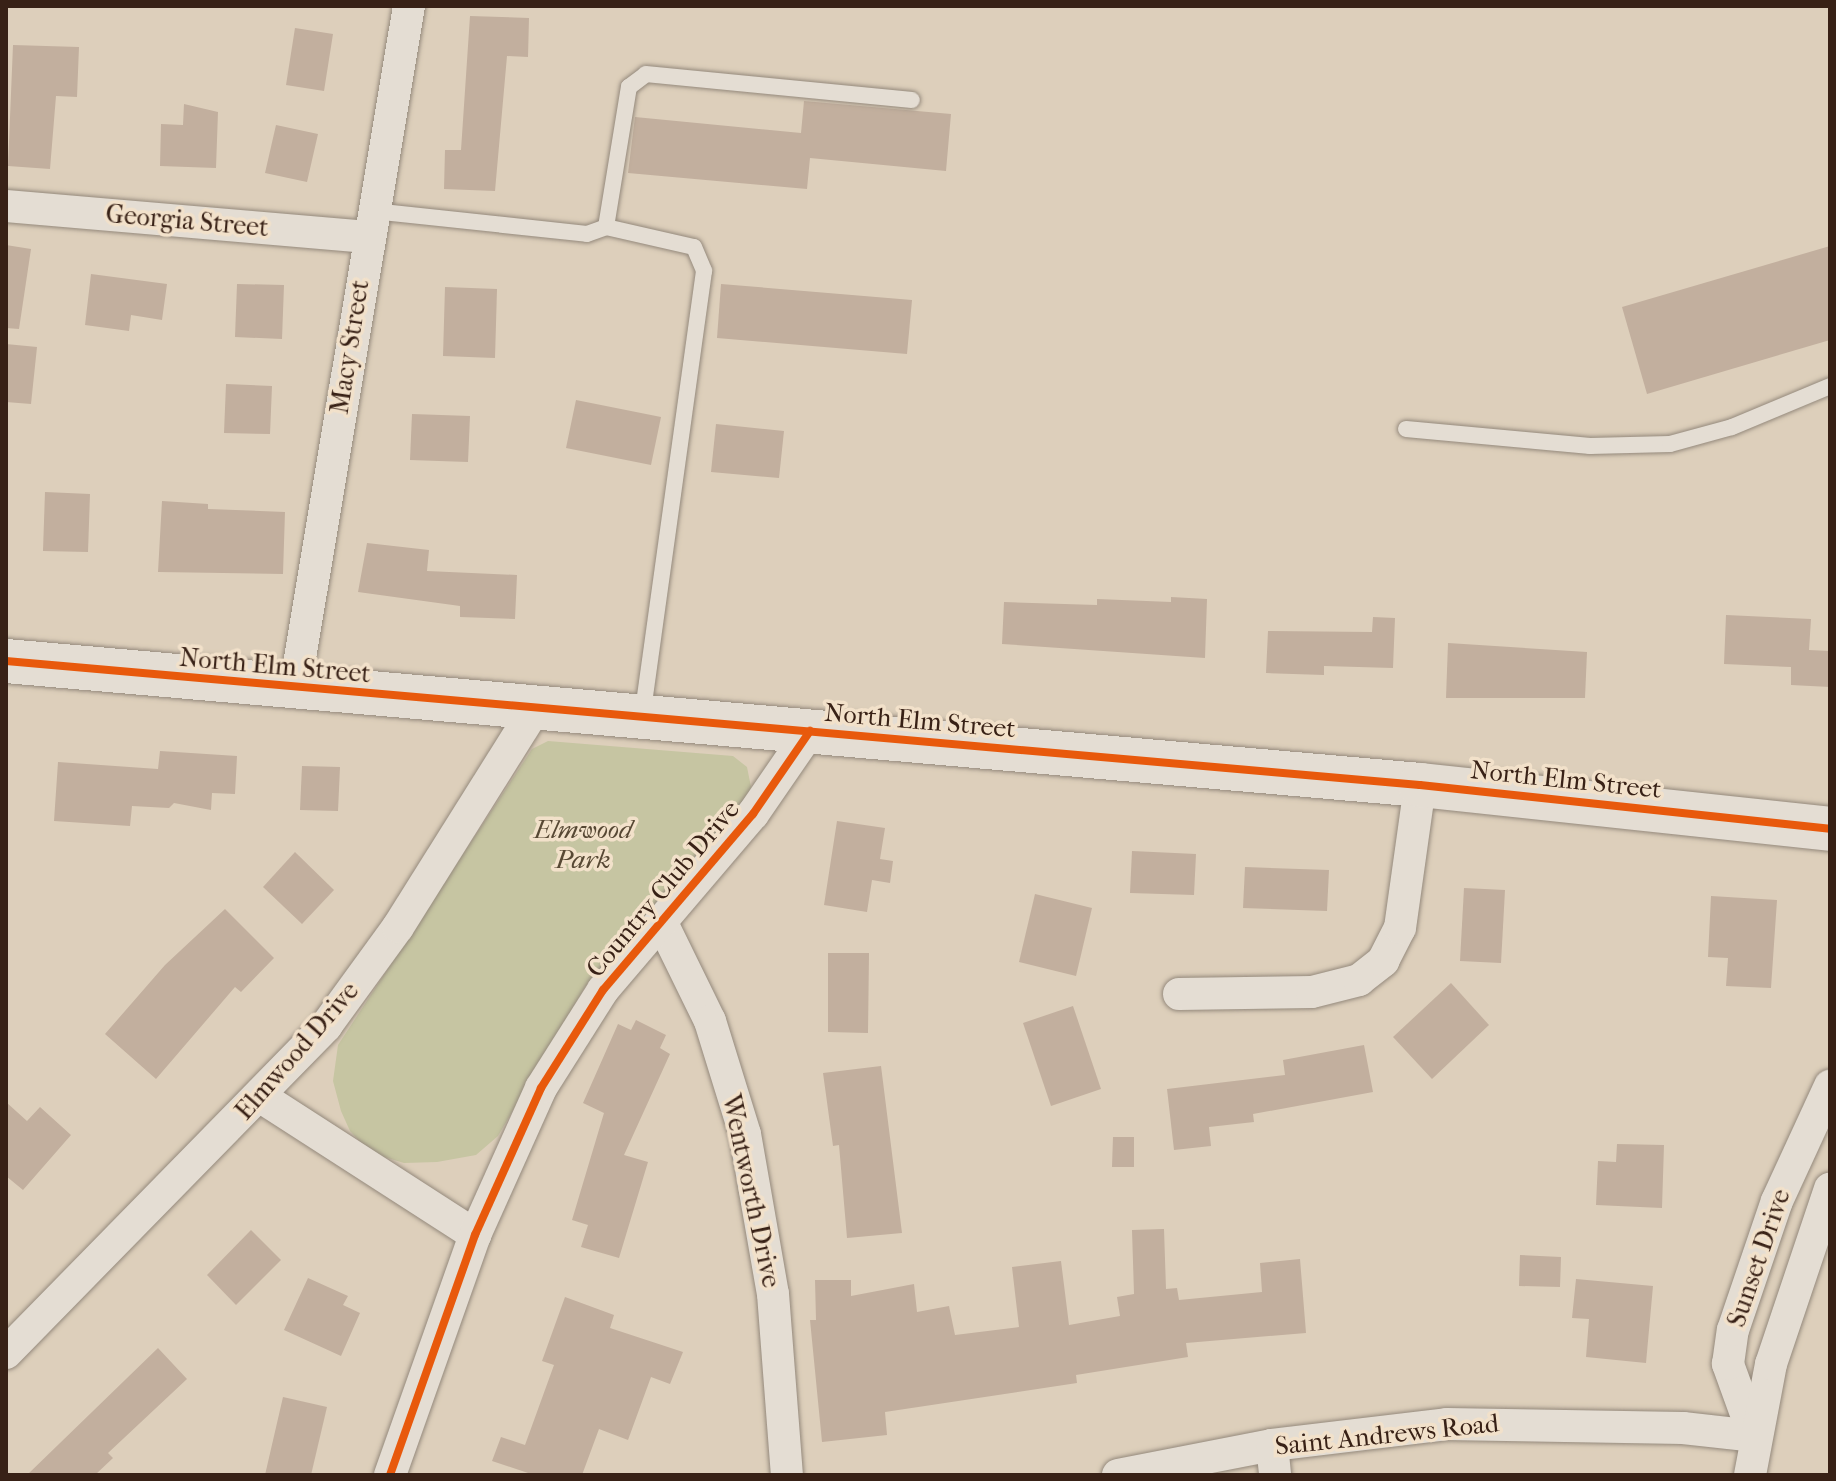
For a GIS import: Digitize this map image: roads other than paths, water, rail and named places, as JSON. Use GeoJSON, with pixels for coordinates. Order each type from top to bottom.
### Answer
{"type":"FeatureCollection","features":[{"type":"Feature","properties":{"kind":"main road","name":"North Elm Street"},"geometry":{"type":"LineString","coordinates":[[6,661],[1420,785],[1830,829]]}},
{"type":"Feature","properties":{"kind":"street","name":"Macy Street"},"geometry":{"type":"LineString","coordinates":[[295,688],[370,224],[409,6]]}},
{"type":"Feature","properties":{"kind":"street","name":"Georgia Street"},"geometry":{"type":"LineString","coordinates":[[6,206],[370,224]]}},
{"type":"Feature","properties":{"kind":"street","name":"Elmwood Drive"},"geometry":{"type":"LineString","coordinates":[[6,1353],[261,1097],[326,1026],[398,927],[536,707]]}},
{"type":"Feature","properties":{"kind":"street","name":"Country Club Drive"},"geometry":{"type":"LineString","coordinates":[[390,1475],[475,1235],[541,1088],[603,990],[753,814],[810,731]]}},
{"type":"Feature","properties":{"kind":"street"},"geometry":{"type":"LineString","coordinates":[[1179,994],[1312,992],[1359,980],[1383,961],[1400,928],[1420,785]]}},
{"type":"Feature","properties":{"kind":"street","name":"Wentworth Drive"},"geometry":{"type":"LineString","coordinates":[[661,921],[710,1021],[745,1134],[773,1294],[787,1475]]}},
{"type":"Feature","properties":{"kind":"street","name":"Sunset Drive"},"geometry":{"type":"LineString","coordinates":[[1754,1436],[1728,1364],[1733,1330],[1760,1241],[1801,1142],[1830,1086]]}},
{"type":"Feature","properties":{"kind":"street"},"geometry":{"type":"LineString","coordinates":[[261,1097],[475,1235]]}},
{"type":"Feature","properties":{"kind":"street","name":"Sunset Drive"},"geometry":{"type":"LineString","coordinates":[[1750,1475],[1754,1436],[1796,1279],[1830,1189]]}},
{"type":"Feature","properties":{"kind":"street","name":"Saint Andrews Road"},"geometry":{"type":"LineString","coordinates":[[1118,1475],[1274,1460],[1447,1424],[1608,1425],[1754,1436]]}},
{"type":"Feature","properties":{"kind":"lane"},"geometry":{"type":"LineString","coordinates":[[606,227],[629,87],[646,74],[912,100]]}},
{"type":"Feature","properties":{"kind":"lane"},"geometry":{"type":"LineString","coordinates":[[370,224],[587,234],[606,227],[694,247],[704,271],[642,716]]}},
{"type":"Feature","properties":{"kind":"lane"},"geometry":{"type":"LineString","coordinates":[[1406,429],[1590,446],[1670,444],[1732,427],[1830,386]]}},
{"type":"Feature","properties":{"kind":"park label","name":"Elmwood Park"},"geometry":{"type":"Point","coordinates":[583,845]}}]}
